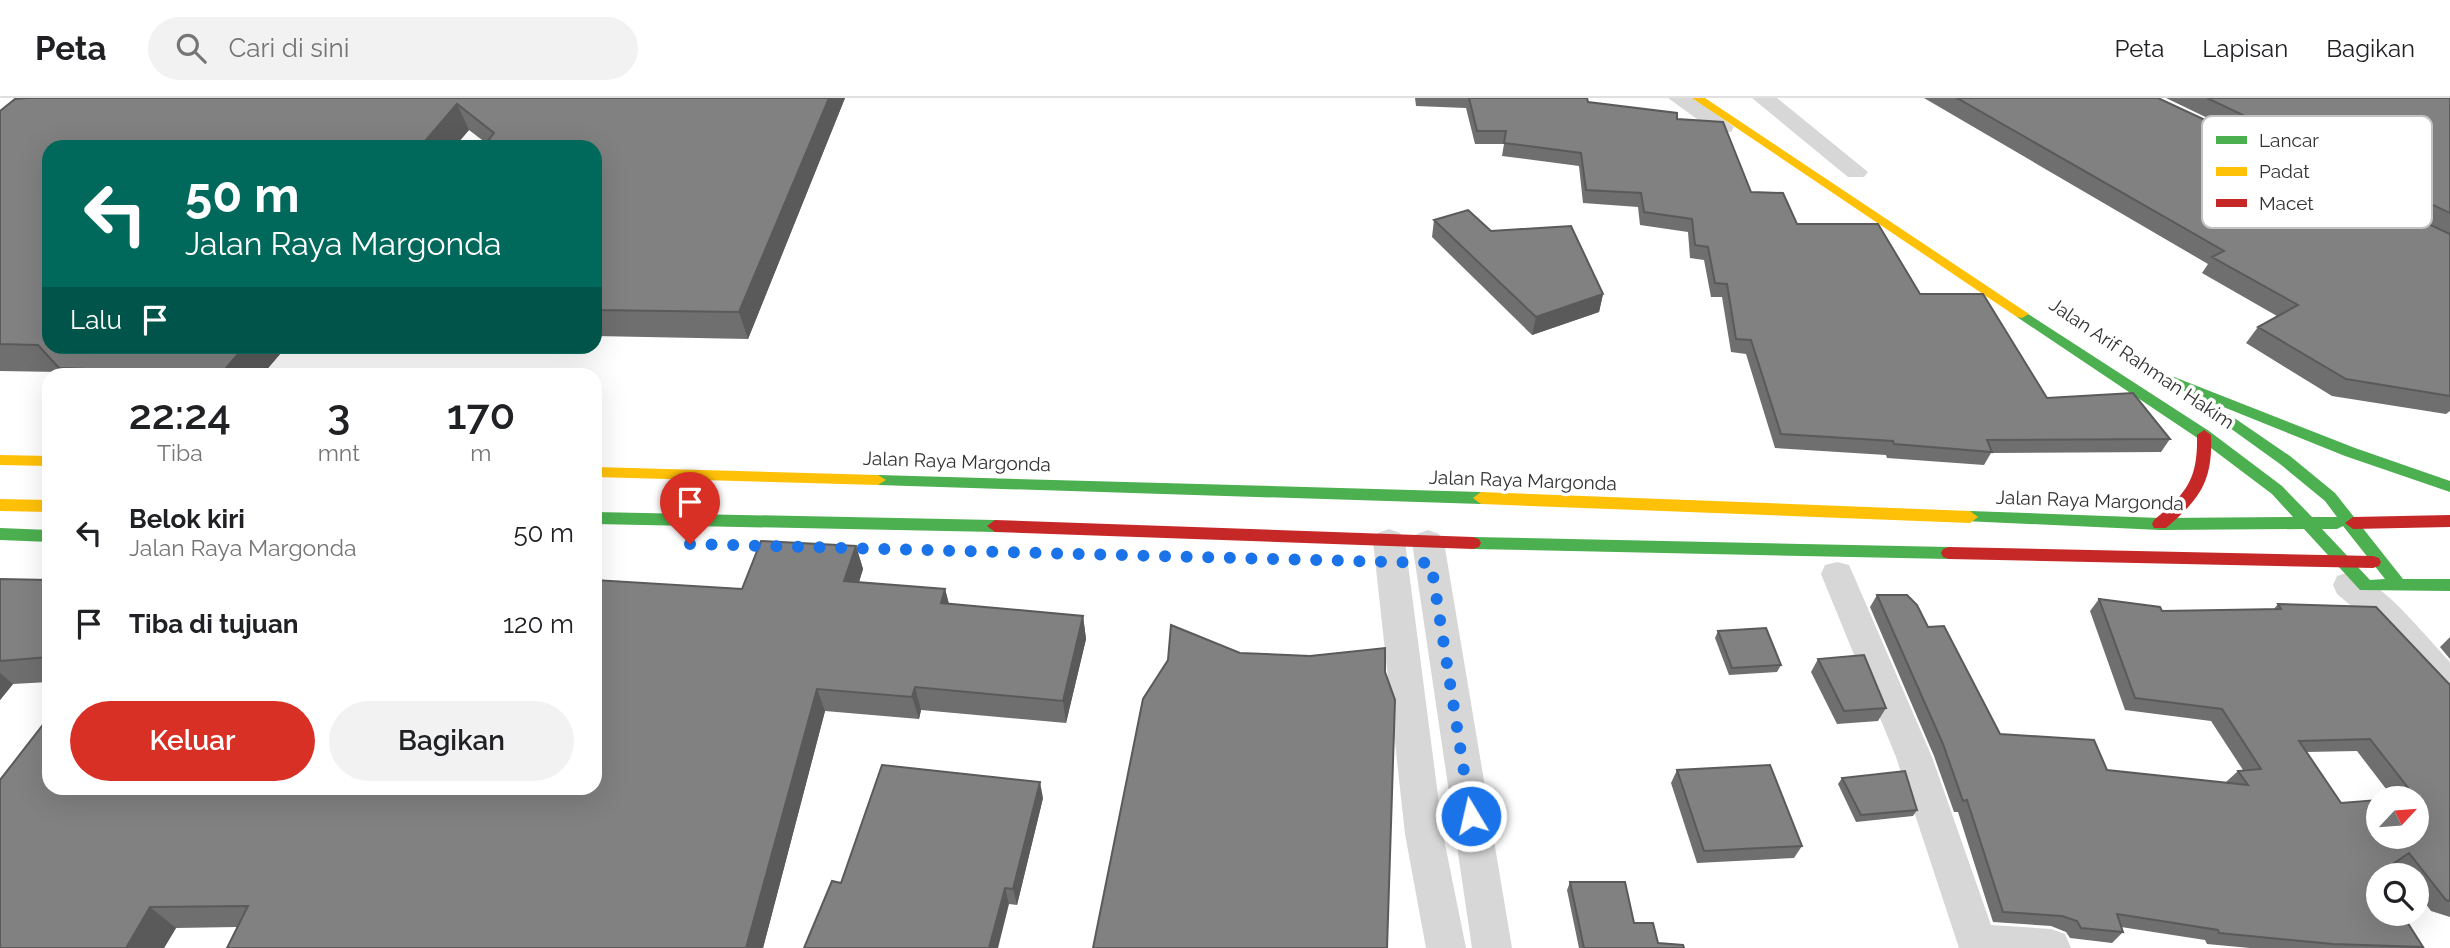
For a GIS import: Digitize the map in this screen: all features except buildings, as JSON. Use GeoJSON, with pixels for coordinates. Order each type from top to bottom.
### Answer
{"type":"FeatureCollection","features":[{"type":"Feature","properties":{"kind":"main road","name":"Jalan Arif Rahman Hakim"},"geometry":{"type":"LineString","coordinates":[[1698,98],[2204,435],[2277,490],[2308,523],[2348,580]]}},
{"type":"Feature","properties":{"kind":"main road"},"geometry":{"type":"LineString","coordinates":[[1742,98],[1861,176]]}},
{"type":"Feature","properties":{"kind":"main road","name":"Jalan Arif Rahman Hakim"},"geometry":{"type":"LineString","coordinates":[[2147,366],[2287,462],[2329,497],[2389,562],[2399,586]]}},
{"type":"Feature","properties":{"kind":"main road"},"geometry":{"type":"LineString","coordinates":[[2164,378],[2350,452],[2450,486]]}},
{"type":"Feature","properties":{"kind":"main road"},"geometry":{"type":"LineString","coordinates":[[2160,524],[2194,495],[2205,476],[2207,459],[2204,435]]}},
{"type":"Feature","properties":{"kind":"main road"},"geometry":{"type":"LineString","coordinates":[[0,460],[42,461]]}},
{"type":"Feature","properties":{"kind":"main road","name":"Jalan Raya Margonda"},"geometry":{"type":"LineString","coordinates":[[602,472],[1499,499],[2160,524],[2450,521]]}},
{"type":"Feature","properties":{"kind":"main road"},"geometry":{"type":"LineString","coordinates":[[0,505],[42,506]]}},
{"type":"Feature","properties":{"kind":"main road"},"geometry":{"type":"LineString","coordinates":[[602,518],[742,527],[933,531],[1411,557],[2348,580],[2399,586],[2450,585]]}},
{"type":"Feature","properties":{"kind":"main road"},"geometry":{"type":"LineString","coordinates":[[0,534],[42,536]]}},
{"type":"Feature","properties":{"kind":"main road"},"geometry":{"type":"LineString","coordinates":[[2348,580],[2389,562]]}},
{"type":"Feature","properties":{"kind":"street","name":"Jalan Arif Rahman Hakim"},"geometry":{"type":"LineString","coordinates":[[1679,98],[1751,143],[1825,184]]}},
{"type":"Feature","properties":{"kind":"street"},"geometry":{"type":"LineString","coordinates":[[1763,98],[1861,176]]}},
{"type":"Feature","properties":{"kind":"street"},"geometry":{"type":"LineString","coordinates":[[1411,557],[1424,834],[1446,948]]}},
{"type":"Feature","properties":{"kind":"street"},"geometry":{"type":"LineString","coordinates":[[1411,557],[1492,948]]}},
{"type":"Feature","properties":{"kind":"street"},"geometry":{"type":"LineString","coordinates":[[1837,574],[1914,757],[1979,946],[2051,948]]}},
{"type":"Feature","properties":{"kind":"street"},"geometry":{"type":"LineString","coordinates":[[2348,580],[2385,615],[2450,685]]}},
{"type":"Feature","properties":{"kind":"traffic: fast"},"geometry":{"type":"LineString","coordinates":[[2022,314],[2204,435],[2277,490],[2366,586],[2450,585]]}},
{"type":"Feature","properties":{"kind":"traffic: fast"},"geometry":{"type":"LineString","coordinates":[[2164,378],[2350,452],[2450,487]]}},
{"type":"Feature","properties":{"kind":"traffic: fast"},"geometry":{"type":"LineString","coordinates":[[2205,405],[2285,460],[2330,497],[2399,586]]}},
{"type":"Feature","properties":{"kind":"traffic: fast"},"geometry":{"type":"LineString","coordinates":[[878,480],[1481,498]]}},
{"type":"Feature","properties":{"kind":"traffic: fast"},"geometry":{"type":"LineString","coordinates":[[1970,517],[2160,524],[2337,523]]}},
{"type":"Feature","properties":{"kind":"traffic: fast"},"geometry":{"type":"LineString","coordinates":[[602,518],[995,526]]}},
{"type":"Feature","properties":{"kind":"traffic: fast"},"geometry":{"type":"LineString","coordinates":[[0,534],[42,536]]}},
{"type":"Feature","properties":{"kind":"traffic: fast"},"geometry":{"type":"LineString","coordinates":[[1473,543],[1949,553]]}},
{"type":"Feature","properties":{"kind":"traffic: slow"},"geometry":{"type":"LineString","coordinates":[[1698,98],[2022,314]]}},
{"type":"Feature","properties":{"kind":"traffic: slow"},"geometry":{"type":"LineString","coordinates":[[0,460],[42,461]]}},
{"type":"Feature","properties":{"kind":"traffic: slow"},"geometry":{"type":"LineString","coordinates":[[602,472],[878,480]]}},
{"type":"Feature","properties":{"kind":"traffic: slow"},"geometry":{"type":"LineString","coordinates":[[1481,498],[1970,517]]}},
{"type":"Feature","properties":{"kind":"traffic: slow"},"geometry":{"type":"LineString","coordinates":[[0,505],[42,506]]}},
{"type":"Feature","properties":{"kind":"traffic: jam"},"geometry":{"type":"LineString","coordinates":[[2160,524],[2182,505],[2196,487],[2204,465],[2204,435]]}},
{"type":"Feature","properties":{"kind":"traffic: jam"},"geometry":{"type":"LineString","coordinates":[[2353,523],[2450,521]]}},
{"type":"Feature","properties":{"kind":"traffic: jam"},"geometry":{"type":"LineString","coordinates":[[995,526],[1473,543]]}},
{"type":"Feature","properties":{"kind":"traffic: jam"},"geometry":{"type":"LineString","coordinates":[[1949,553],[2373,562]]}},
{"type":"Feature","properties":{"kind":"route"},"geometry":{"type":"LineString","coordinates":[[690,544],[1431,563],[1471,816]]}}]}
